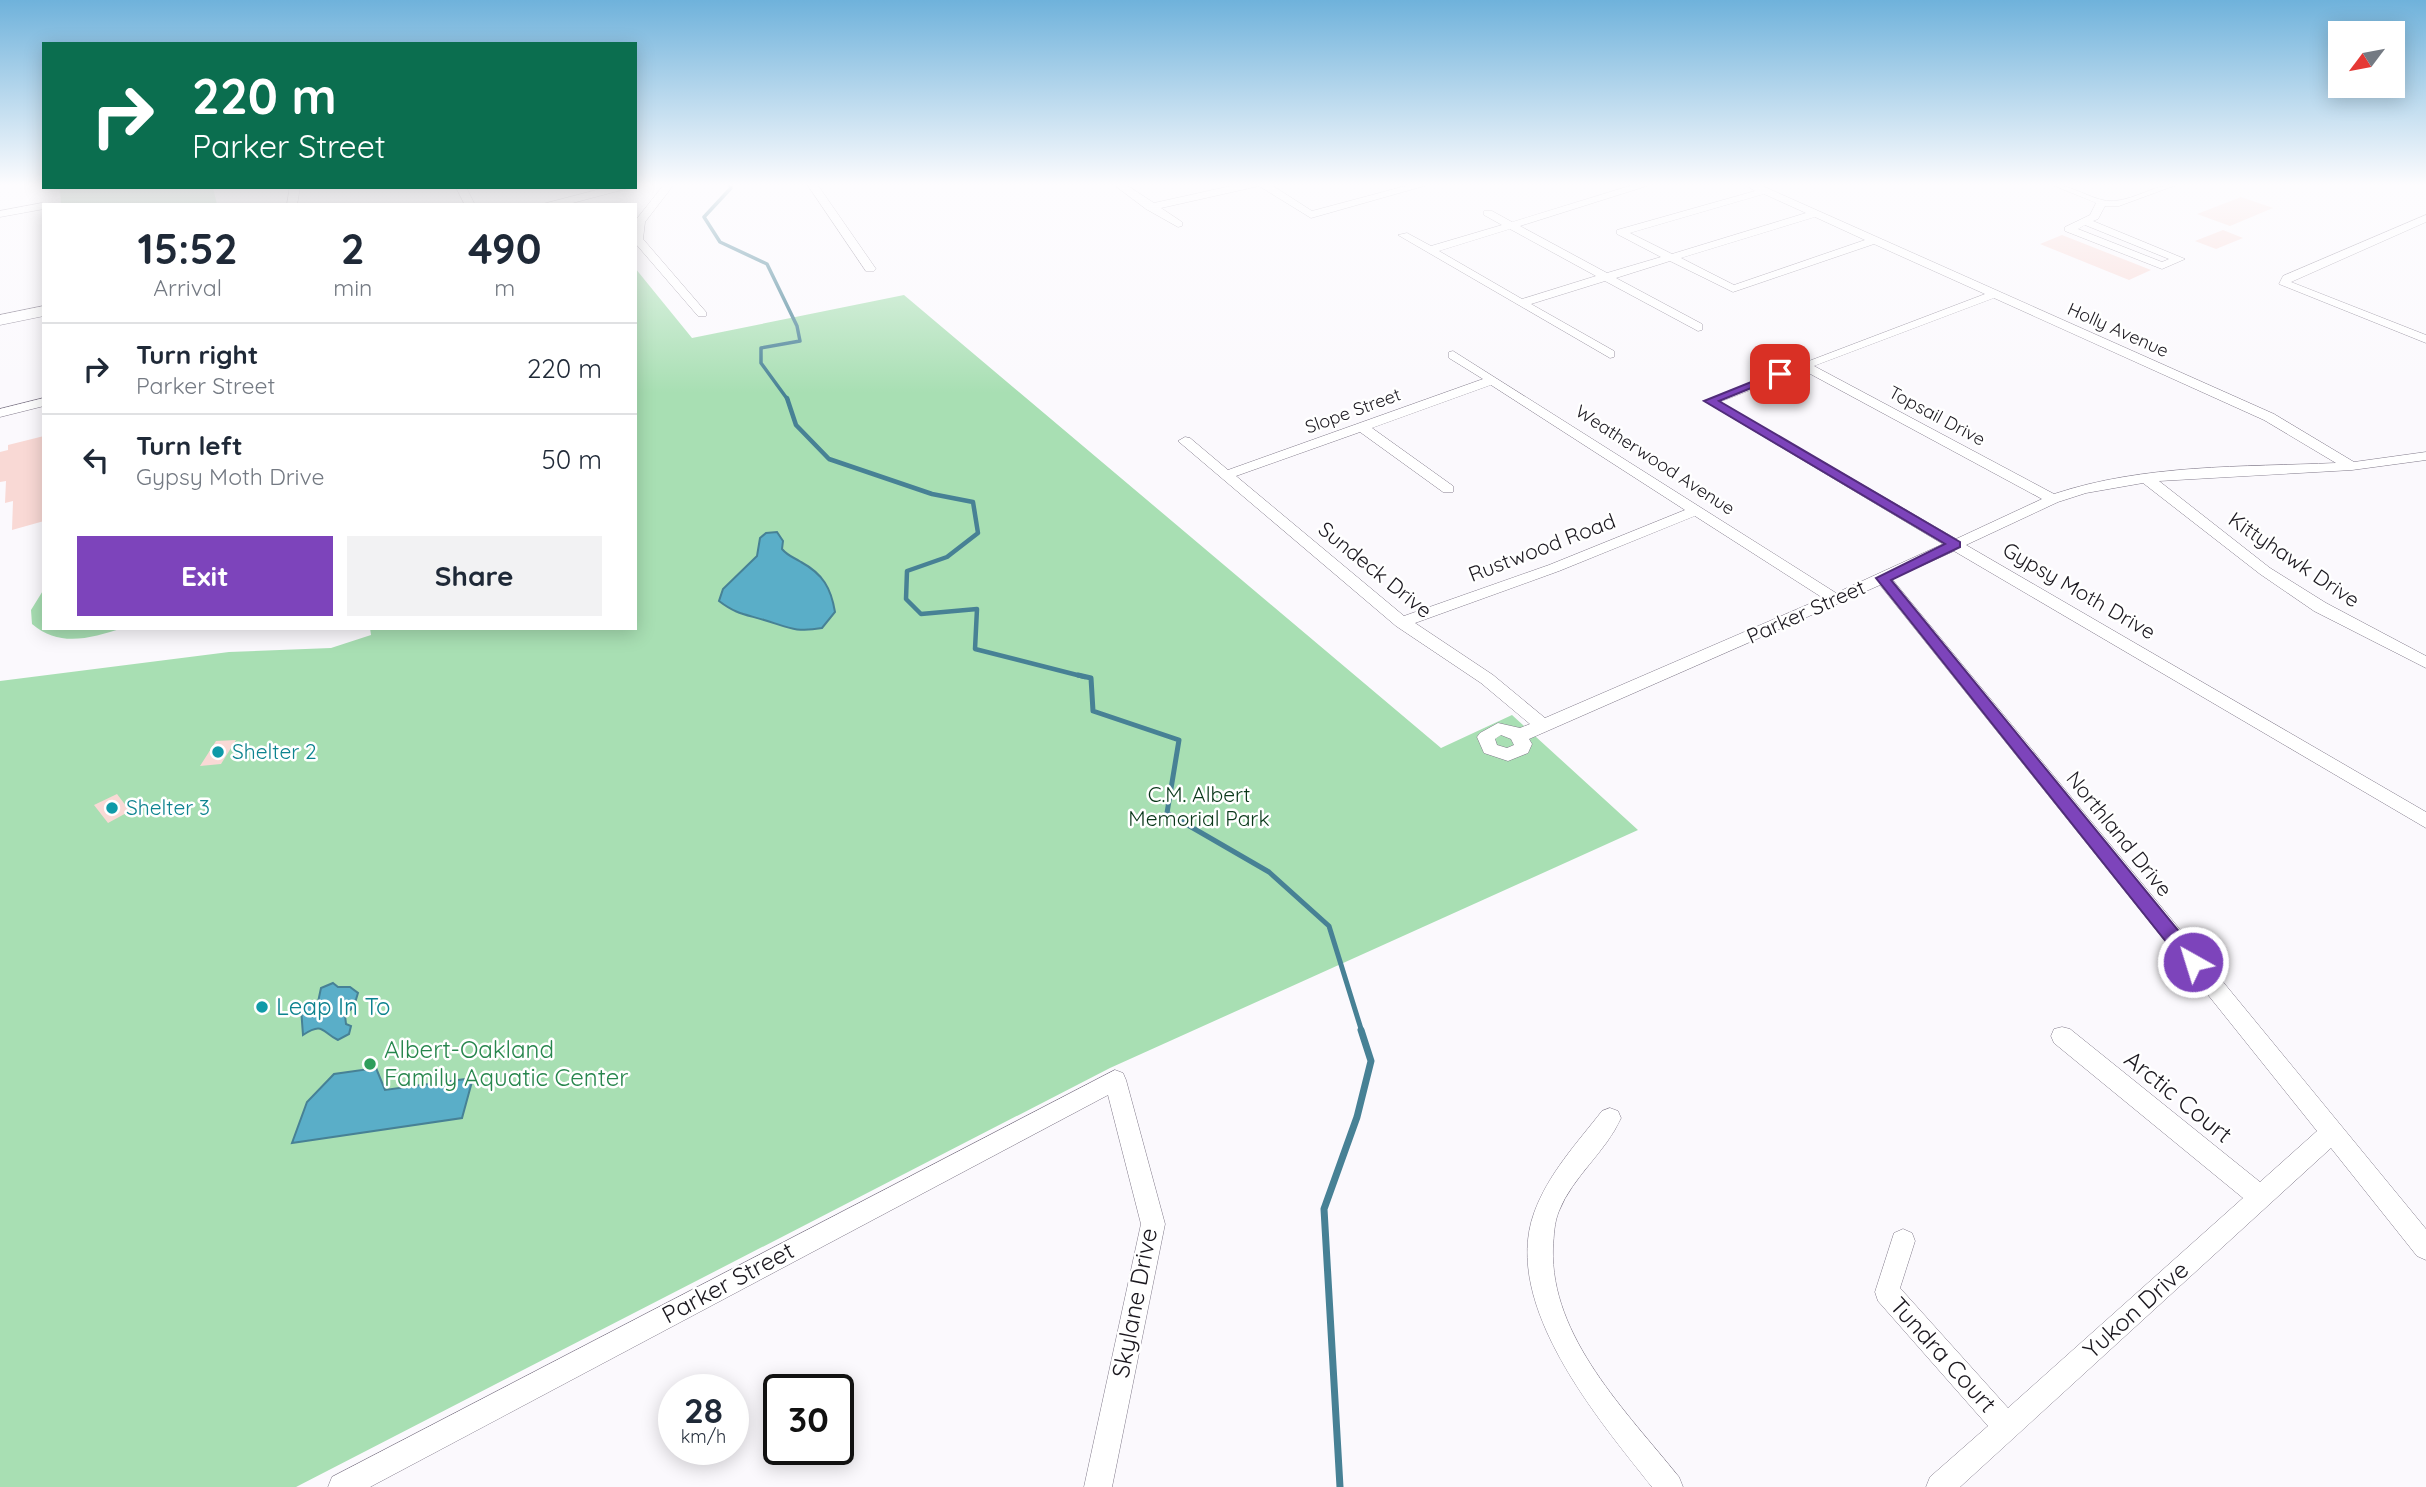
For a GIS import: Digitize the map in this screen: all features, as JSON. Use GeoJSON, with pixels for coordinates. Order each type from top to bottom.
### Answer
{"type":"FeatureCollection","features":[{"type":"Feature","properties":{"kind":"street"},"geometry":{"type":"LineString","coordinates":[[650,253],[702,314]]}},
{"type":"Feature","properties":{"kind":"street"},"geometry":{"type":"LineString","coordinates":[[859,253],[870,269]]}},
{"type":"Feature","properties":{"kind":"street"},"geometry":{"type":"LineString","coordinates":[[1436,253],[1610,354]]}},
{"type":"Feature","properties":{"kind":"street"},"geometry":{"type":"LineString","coordinates":[[1565,253],[1698,327]]}},
{"type":"Feature","properties":{"kind":"street"},"geometry":{"type":"LineString","coordinates":[[1661,253],[1733,289],[1836,253]]}},
{"type":"Feature","properties":{"kind":"street"},"geometry":{"type":"LineString","coordinates":[[1520,303],[1690,253]]}},
{"type":"Feature","properties":{"kind":"street","name":"Holly Avenue"},"geometry":{"type":"LineString","coordinates":[[1901,253],[2269,417],[2352,466]]}},
{"type":"Feature","properties":{"kind":"street"},"geometry":{"type":"LineString","coordinates":[[2130,253],[2162,266],[2179,259],[2165,253]]}},
{"type":"Feature","properties":{"kind":"street"},"geometry":{"type":"LineString","coordinates":[[2344,253],[2287,278],[2285,284],[2426,340]]}},
{"type":"Feature","properties":{"kind":"street"},"geometry":{"type":"LineString","coordinates":[[1804,366],[1996,294]]}},
{"type":"Feature","properties":{"kind":"street"},"geometry":{"type":"LineString","coordinates":[[0,320],[42,311]]}},
{"type":"Feature","properties":{"kind":"street","name":"Weatherwood Avenue"},"geometry":{"type":"LineString","coordinates":[[1453,355],[1835,599]]}},
{"type":"Feature","properties":{"kind":"street","name":"Gypsy Moth Drive"},"geometry":{"type":"LineString","coordinates":[[1804,366],[1710,401],[2426,821]]}},
{"type":"Feature","properties":{"kind":"street","name":"Topsail Drive"},"geometry":{"type":"LineString","coordinates":[[1804,366],[2053,499]]}},
{"type":"Feature","properties":{"kind":"street","name":"Slope Street"},"geometry":{"type":"LineString","coordinates":[[1226,475],[1493,380]]}},
{"type":"Feature","properties":{"kind":"street"},"geometry":{"type":"LineString","coordinates":[[0,413],[42,402]]}},
{"type":"Feature","properties":{"kind":"street"},"geometry":{"type":"LineString","coordinates":[[1362,427],[1448,489]]}},
{"type":"Feature","properties":{"kind":"street","name":"Sundeck Drive"},"geometry":{"type":"LineString","coordinates":[[1185,441],[1402,622],[1487,679],[1544,726]]}},
{"type":"Feature","properties":{"kind":"street","name":"Parker Street"},"geometry":{"type":"LineString","coordinates":[[1519,736],[2083,488],[2146,478],[2352,466],[2426,456]]}},
{"type":"Feature","properties":{"kind":"street","name":"Kittyhawk Drive"},"geometry":{"type":"LineString","coordinates":[[2146,478],[2265,571],[2309,600],[2426,663]]}},
{"type":"Feature","properties":{"kind":"street","name":"Rustwood Road"},"geometry":{"type":"LineString","coordinates":[[1402,622],[1554,568],[1697,510]]}},
{"type":"Feature","properties":{"kind":"street","name":"Northland Drive"},"geometry":{"type":"LineString","coordinates":[[1883,578],[2426,1248]]}},
{"type":"Feature","properties":{"kind":"street","name":"Arctic Court"},"geometry":{"type":"LineString","coordinates":[[2062,1036],[2261,1198]]}},
{"type":"Feature","properties":{"kind":"street","name":"Parker Street"},"geometry":{"type":"LineString","coordinates":[[342,1487],[1115,1080]]}},
{"type":"Feature","properties":{"kind":"street","name":"Skylane Drive"},"geometry":{"type":"LineString","coordinates":[[1098,1487],[1153,1224],[1115,1080]]}},
{"type":"Feature","properties":{"kind":"street"},"geometry":{"type":"LineString","coordinates":[[1610,1118],[1562,1182],[1542,1225],[1541,1283],[1573,1361],[1669,1487]]}},
{"type":"Feature","properties":{"kind":"street","name":"Yukon Drive"},"geometry":{"type":"LineString","coordinates":[[1940,1487],[2331,1133]]}},
{"type":"Feature","properties":{"kind":"street","name":"Tundra Court"},"geometry":{"type":"LineString","coordinates":[[1903,1241],[1887,1292],[2006,1426]]}},
{"type":"Feature","properties":{"kind":"green space","name":"C.M. Albert Memorial Park"},"geometry":{"type":"Polygon","coordinates":[[[637,270],[692,338],[904,295],[1441,748],[1512,715],[1638,830],[1110,1068],[296,1487],[0,1487],[0,681],[229,652],[331,648],[371,635],[370,630],[637,630],[637,270]]]}},
{"type":"Feature","properties":{"kind":"green space"},"geometry":{"type":"Polygon","coordinates":[[[42,592],[42,630],[116,630],[76,639],[54,636],[43,631],[32,624],[31,610],[42,592]]]}},
{"type":"Feature","properties":{"kind":"water"},"geometry":{"type":"Polygon","coordinates":[[[777,532],[783,541],[782,549],[815,572],[828,589],[835,612],[822,628],[798,630],[786,627],[740,613],[719,601],[723,589],[757,556],[760,538],[766,533],[777,532]]]}},
{"type":"Feature","properties":{"kind":"water"},"geometry":{"type":"Polygon","coordinates":[[[333,983],[338,987],[350,987],[358,993],[354,1006],[345,1015],[346,1024],[351,1026],[349,1034],[338,1040],[319,1029],[303,1035],[301,1008],[318,1002],[321,988],[333,983]]]}},
{"type":"Feature","properties":{"kind":"water"},"geometry":{"type":"Polygon","coordinates":[[[376,1068],[385,1090],[473,1078],[462,1118],[292,1143],[307,1102],[334,1074],[376,1068]]]}},
{"type":"Feature","properties":{"kind":"building"},"geometry":{"type":"Polygon","coordinates":[[[2063,253],[2109,253],[2151,270],[2129,280],[2063,253]]]}},
{"type":"Feature","properties":{"kind":"building"},"geometry":{"type":"Polygon","coordinates":[[[42,436],[42,522],[12,530],[13,501],[5,503],[6,481],[0,482],[0,452],[8,450],[8,445],[42,436]]]}},
{"type":"Feature","properties":{"kind":"building","name":"Shelter 2"},"geometry":{"type":"Polygon","coordinates":[[[236,740],[221,764],[200,766],[216,741],[236,740]]]}},
{"type":"Feature","properties":{"kind":"building","name":"Shelter 3"},"geometry":{"type":"Polygon","coordinates":[[[117,794],[130,811],[108,823],[94,805],[117,794]]]}},
{"type":"Feature","properties":{"kind":"waterway"},"geometry":{"type":"LineString","coordinates":[[744,253],[767,264],[797,326],[800,341],[761,348],[761,363],[787,399]]}},
{"type":"Feature","properties":{"kind":"waterway"},"geometry":{"type":"LineString","coordinates":[[787,399],[796,425],[829,459],[932,494],[973,502],[978,533],[947,557],[907,571],[906,599],[921,614],[977,609],[975,649],[1085,677]]}},
{"type":"Feature","properties":{"kind":"waterway"},"geometry":{"type":"LineString","coordinates":[[1078,675],[1091,678],[1093,711],[1179,740],[1167,813],[1269,872],[1329,926],[1362,1032]]}},
{"type":"Feature","properties":{"kind":"waterway"},"geometry":{"type":"LineString","coordinates":[[1340,1487],[1324,1209],[1357,1117],[1371,1061],[1361,1030]]}},
{"type":"Feature","properties":{"kind":"place","name":"Shelter 2"},"geometry":{"type":"Point","coordinates":[218,752]}},
{"type":"Feature","properties":{"kind":"place","name":"Shelter 3"},"geometry":{"type":"Point","coordinates":[112,808]}},
{"type":"Feature","properties":{"kind":"place","name":"Leap In To"},"geometry":{"type":"Point","coordinates":[262,1007]}},
{"type":"Feature","properties":{"kind":"place","name":"Albert-Oakland Family Aquatic Center"},"geometry":{"type":"Point","coordinates":[370,1064]}},
{"type":"Feature","properties":{"kind":"route"},"geometry":{"type":"LineString","coordinates":[[1780,374],[1710,401],[1955,545],[1883,578],[2193,962]]}}]}
